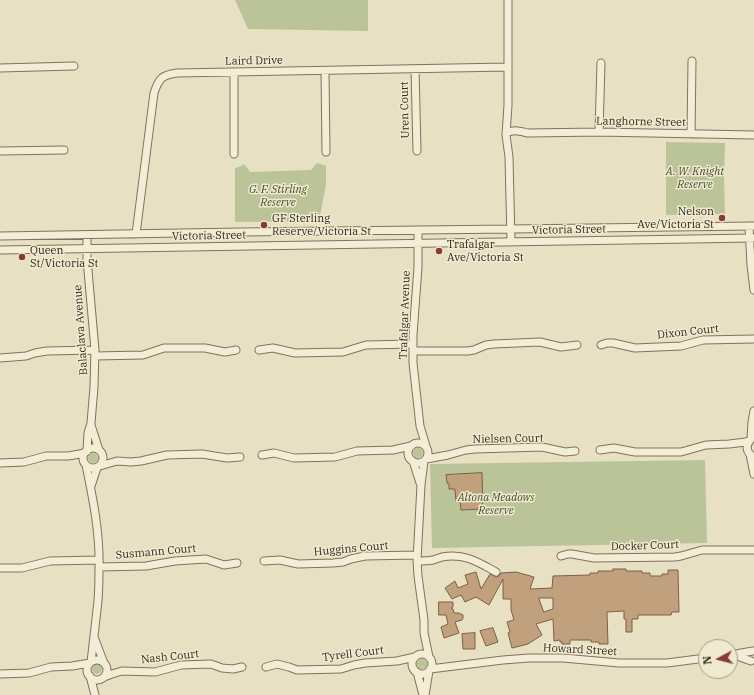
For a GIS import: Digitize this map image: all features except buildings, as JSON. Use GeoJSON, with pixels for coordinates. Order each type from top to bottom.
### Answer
{"type":"FeatureCollection","features":[{"type":"Feature","properties":{"kind":"street"},"geometry":{"type":"LineString","coordinates":[[508,0],[508,106],[510,133],[509,157],[511,242]]}},
{"type":"Feature","properties":{"kind":"street"},"geometry":{"type":"LineString","coordinates":[[691,134],[692,61]]}},
{"type":"Feature","properties":{"kind":"street"},"geometry":{"type":"LineString","coordinates":[[599,132],[601,63]]}},
{"type":"Feature","properties":{"kind":"street"},"geometry":{"type":"LineString","coordinates":[[0,68],[74,66]]}},
{"type":"Feature","properties":{"kind":"street","name":"Laird Drive"},"geometry":{"type":"LineString","coordinates":[[136,234],[154,93],[157,83],[162,77],[169,74],[234,72],[508,67]]}},
{"type":"Feature","properties":{"kind":"street","name":"Uren Court"},"geometry":{"type":"LineString","coordinates":[[415,69],[417,151]]}},
{"type":"Feature","properties":{"kind":"street"},"geometry":{"type":"LineString","coordinates":[[325,71],[326,152]]}},
{"type":"Feature","properties":{"kind":"street"},"geometry":{"type":"LineString","coordinates":[[234,72],[234,154]]}},
{"type":"Feature","properties":{"kind":"street","name":"Langhorne Street"},"geometry":{"type":"LineString","coordinates":[[510,133],[519,130],[528,133],[599,132],[754,136]]}},
{"type":"Feature","properties":{"kind":"street"},"geometry":{"type":"LineString","coordinates":[[0,151],[64,150]]}},
{"type":"Feature","properties":{"kind":"street"},"geometry":{"type":"LineString","coordinates":[[751,226],[751,265],[754,290]]}},
{"type":"Feature","properties":{"kind":"street","name":"Victoria Street"},"geometry":{"type":"LineString","coordinates":[[0,236],[751,226]]}},
{"type":"Feature","properties":{"kind":"street","name":"Trafalgar Avenue"},"geometry":{"type":"LineString","coordinates":[[418,230],[413,348],[414,374],[420,426],[426,448]]}},
{"type":"Feature","properties":{"kind":"street","name":"Balaclava Avenue"},"geometry":{"type":"LineString","coordinates":[[87,235],[89,291],[95,353],[95,375],[87,451]]}},
{"type":"Feature","properties":{"kind":"street","name":"Victoria Street"},"geometry":{"type":"LineString","coordinates":[[0,250],[752,238]]}},
{"type":"Feature","properties":{"kind":"street","name":"Dixon Court"},"geometry":{"type":"LineString","coordinates":[[601,345],[613,343],[635,348],[681,346],[703,340],[754,338]]}},
{"type":"Feature","properties":{"kind":"street"},"geometry":{"type":"LineString","coordinates":[[259,350],[274,348],[295,353],[343,352],[366,345],[468,351],[494,344],[540,342],[561,347],[577,345]]}},
{"type":"Feature","properties":{"kind":"street"},"geometry":{"type":"LineString","coordinates":[[0,358],[26,356],[47,351],[143,355],[164,348],[205,348],[225,352],[236,350]]}},
{"type":"Feature","properties":{"kind":"street"},"geometry":{"type":"LineString","coordinates":[[754,411],[752,422],[752,439],[747,447],[751,455],[754,474]]}},
{"type":"Feature","properties":{"kind":"street","name":"Balaclava Avenue"},"geometry":{"type":"LineString","coordinates":[[91,423],[100,451]]}},
{"type":"Feature","properties":{"kind":"street","name":"Trafalgar Avenue"},"geometry":{"type":"LineString","coordinates":[[413,445],[417,438],[420,426]]}},
{"type":"Feature","properties":{"kind":"street"},"geometry":{"type":"LineString","coordinates":[[600,450],[614,448],[635,452],[681,452],[706,445],[746,442],[752,439]]}},
{"type":"Feature","properties":{"kind":"street"},"geometry":{"type":"LineString","coordinates":[[262,455],[274,453],[294,458],[331,458],[357,451],[394,450],[420,444],[432,452],[442,456]]}},
{"type":"Feature","properties":{"kind":"street"},"geometry":{"type":"LineString","coordinates":[[729,444],[739,446],[751,455]]}},
{"type":"Feature","properties":{"kind":"street"},"geometry":{"type":"LineString","coordinates":[[413,445],[409,452],[421,485]]}},
{"type":"Feature","properties":{"kind":"street","name":"Nielsen Court"},"geometry":{"type":"LineString","coordinates":[[425,460],[475,449],[542,447],[565,452],[575,451]]}},
{"type":"Feature","properties":{"kind":"street"},"geometry":{"type":"LineString","coordinates":[[424,695],[412,663],[421,647],[424,633],[424,620],[417,558],[421,485],[425,460],[428,454],[426,448]]}},
{"type":"Feature","properties":{"kind":"street"},"geometry":{"type":"LineString","coordinates":[[0,463],[24,462],[48,456],[68,456],[80,454],[93,449],[100,451],[107,457],[117,461],[130,462],[167,455],[202,454],[227,458],[240,457]]}},
{"type":"Feature","properties":{"kind":"street"},"geometry":{"type":"LineString","coordinates":[[394,450],[401,452],[419,463],[425,460]]}},
{"type":"Feature","properties":{"kind":"street"},"geometry":{"type":"LineString","coordinates":[[87,451],[84,457],[91,486],[98,530],[99,564],[97,608],[91,662],[87,668],[95,695]]}},
{"type":"Feature","properties":{"kind":"street"},"geometry":{"type":"LineString","coordinates":[[91,486],[98,467],[102,464],[103,457],[100,451]]}},
{"type":"Feature","properties":{"kind":"street"},"geometry":{"type":"LineString","coordinates":[[68,456],[91,468],[117,461]]}},
{"type":"Feature","properties":{"kind":"street","name":"Docker Court"},"geometry":{"type":"LineString","coordinates":[[561,556],[572,554],[594,558],[678,557],[702,550],[754,550]]}},
{"type":"Feature","properties":{"kind":"street","name":"Huggins Court"},"geometry":{"type":"LineString","coordinates":[[264,561],[280,560],[298,564],[343,562],[365,556],[431,560],[443,557],[460,556],[472,560],[496,572]]}},
{"type":"Feature","properties":{"kind":"street","name":"Susmann Court"},"geometry":{"type":"LineString","coordinates":[[0,568],[22,568],[50,561],[146,566],[175,560],[206,559],[224,565],[237,563]]}},
{"type":"Feature","properties":{"kind":"street"},"geometry":{"type":"LineString","coordinates":[[424,633],[432,664],[424,695]]}},
{"type":"Feature","properties":{"kind":"street"},"geometry":{"type":"LineString","coordinates":[[94,636],[107,672],[102,678],[95,695]]}},
{"type":"Feature","properties":{"kind":"street"},"geometry":{"type":"LineString","coordinates":[[738,654],[754,651]]}},
{"type":"Feature","properties":{"kind":"street"},"geometry":{"type":"LineString","coordinates":[[753,665],[751,656],[754,651]]}},
{"type":"Feature","properties":{"kind":"street"},"geometry":{"type":"LineString","coordinates":[[416,656],[424,654],[430,657]]}},
{"type":"Feature","properties":{"kind":"street","name":"Tyrell Court"},"geometry":{"type":"LineString","coordinates":[[266,667],[277,664],[289,666],[297,670],[341,669],[365,662],[397,661],[416,656]]}},
{"type":"Feature","properties":{"kind":"street","name":"Howard Street"},"geometry":{"type":"LineString","coordinates":[[430,657],[441,663],[452,666]]}},
{"type":"Feature","properties":{"kind":"street","name":"Howard Street"},"geometry":{"type":"LineString","coordinates":[[430,670],[452,666],[529,658],[633,663],[698,659]]}},
{"type":"Feature","properties":{"kind":"street"},"geometry":{"type":"LineString","coordinates":[[738,658],[753,665]]}},
{"type":"Feature","properties":{"kind":"street"},"geometry":{"type":"LineString","coordinates":[[0,674],[29,673],[50,667],[72,666],[94,660],[99,660],[105,664]]}},
{"type":"Feature","properties":{"kind":"street","name":"Tyrell Court"},"geometry":{"type":"LineString","coordinates":[[397,661],[415,671]]}},
{"type":"Feature","properties":{"kind":"street","name":"Nash Court"},"geometry":{"type":"LineString","coordinates":[[105,664],[122,671],[155,672],[181,665],[210,664],[222,668],[233,669],[242,667]]}},
{"type":"Feature","properties":{"kind":"street"},"geometry":{"type":"LineString","coordinates":[[72,666],[83,670],[95,679],[102,678]]}},
{"type":"Feature","properties":{"kind":"street"},"geometry":{"type":"LineString","coordinates":[[415,671],[423,674],[430,670]]}},
{"type":"Feature","properties":{"kind":"street","name":"Nash Court"},"geometry":{"type":"LineString","coordinates":[[102,678],[122,671]]}},
{"type":"Feature","properties":{"kind":"green space"},"geometry":{"type":"Polygon","coordinates":[[[235,0],[368,0],[368,31],[248,29],[235,0]]]}},
{"type":"Feature","properties":{"kind":"green space","name":"A. W. Knight Reserve"},"geometry":{"type":"Polygon","coordinates":[[[666,142],[725,143],[725,214],[666,215],[666,142]]]}},
{"type":"Feature","properties":{"kind":"green space","name":"G. F. Stirling Reserve"},"geometry":{"type":"Polygon","coordinates":[[[317,163],[326,166],[326,184],[319,221],[235,222],[235,168],[244,164],[250,172],[311,170],[317,163]]]}},
{"type":"Feature","properties":{"kind":"green space"},"geometry":{"type":"Polygon","coordinates":[[[416,448],[420,448],[422,449],[422,457],[416,458],[413,455],[413,451],[416,448]]]}},
{"type":"Feature","properties":{"kind":"green space"},"geometry":{"type":"Polygon","coordinates":[[[91,453],[95,453],[97,454],[97,462],[91,463],[88,460],[88,456],[91,453]]]}},
{"type":"Feature","properties":{"kind":"green space","name":"Altona Meadows Reserve"},"geometry":{"type":"Polygon","coordinates":[[[705,460],[707,543],[432,548],[430,464],[705,460]]]}},
{"type":"Feature","properties":{"kind":"green space"},"geometry":{"type":"Polygon","coordinates":[[[420,659],[424,659],[426,660],[426,668],[420,669],[417,666],[417,662],[420,659]]]}},
{"type":"Feature","properties":{"kind":"green space"},"geometry":{"type":"Polygon","coordinates":[[[95,664],[99,664],[101,665],[101,673],[95,674],[92,671],[92,667],[95,664]]]}},
{"type":"Feature","properties":{"kind":"place","name":"Nelson Ave/Victoria St"},"geometry":{"type":"Point","coordinates":[722,218]}},
{"type":"Feature","properties":{"kind":"place","name":"GF Sterling Reserve/Victoria St"},"geometry":{"type":"Point","coordinates":[264,225]}},
{"type":"Feature","properties":{"kind":"place","name":"Trafalgar Ave/Victoria St"},"geometry":{"type":"Point","coordinates":[439,251]}},
{"type":"Feature","properties":{"kind":"place","name":"Queen St/Victoria St"},"geometry":{"type":"Point","coordinates":[22,257]}}]}
